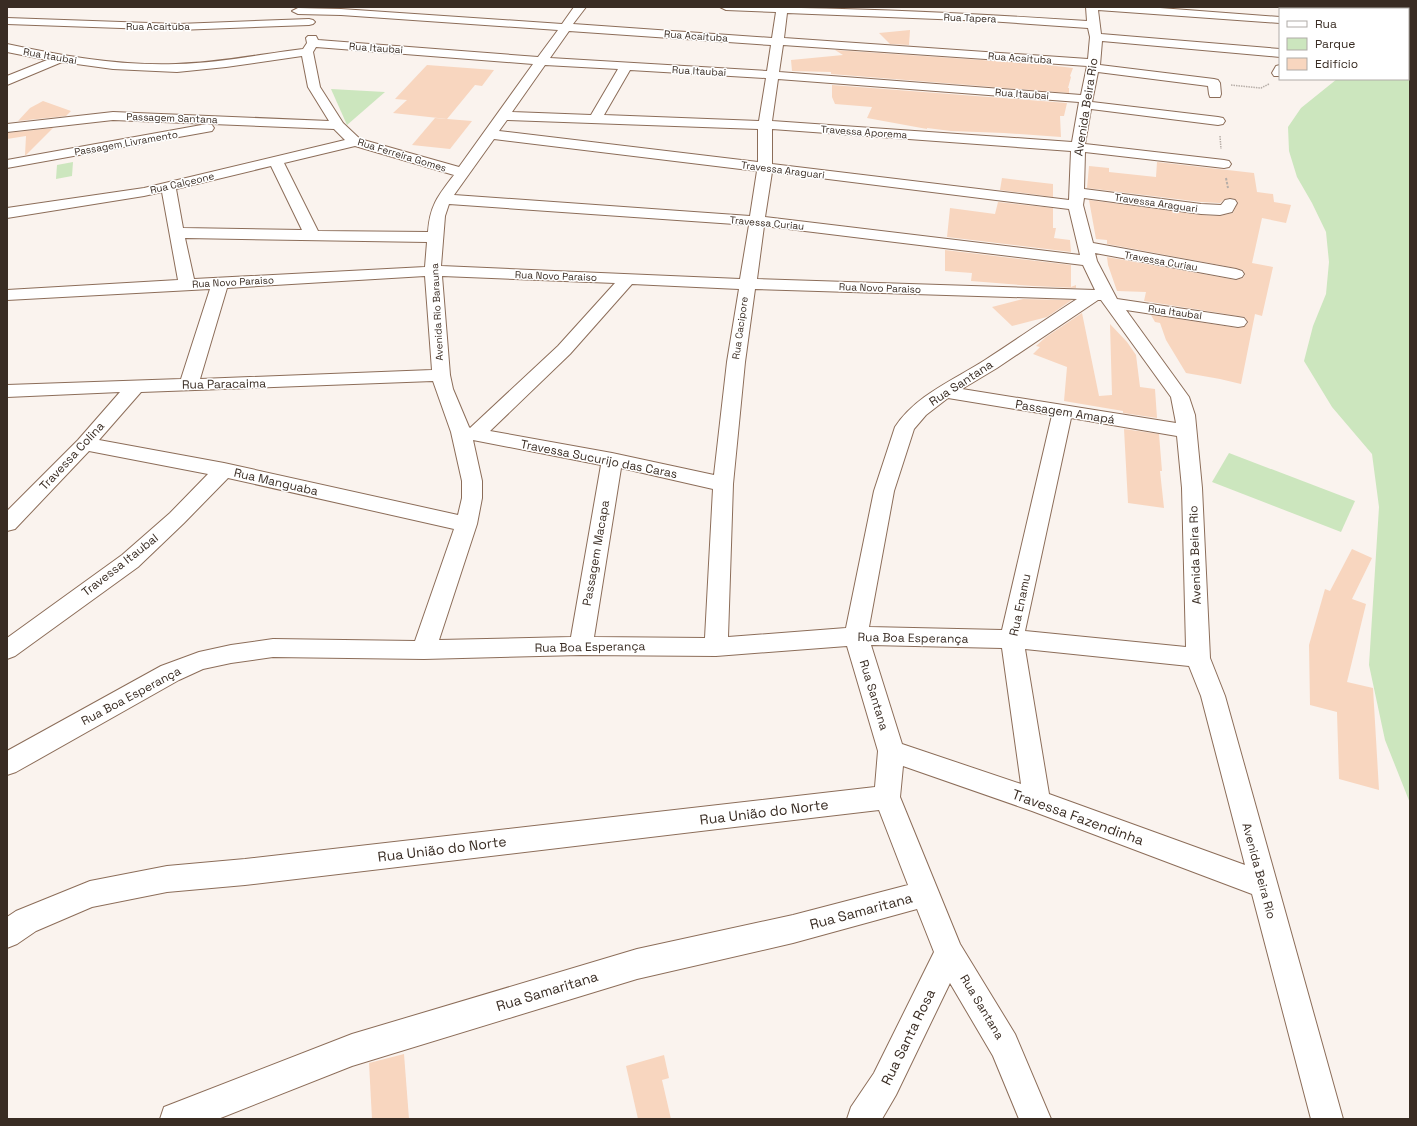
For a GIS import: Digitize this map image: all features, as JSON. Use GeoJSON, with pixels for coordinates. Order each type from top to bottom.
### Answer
{"type":"FeatureCollection","features":[{"type":"Feature","properties":{"kind":"street","name":"Avenida Rio Barauna"},"geometry":{"type":"LineString","coordinates":[[424,650],[466,524],[472,498],[468,433],[444,389],[441,375],[434,271],[437,216],[444,199],[580,7]]}},
{"type":"Feature","properties":{"kind":"street","name":"Rua Tapera"},"geometry":{"type":"LineString","coordinates":[[726,7],[782,10],[932,12],[1279,53]]}},
{"type":"Feature","properties":{"kind":"street","name":"Avenida Beira Rio"},"geometry":{"type":"LineString","coordinates":[[1092,7],[1095,31],[1094,66],[1078,147],[1077,199],[1087,254],[1104,298],[1180,398],[1185,415],[1192,488],[1198,658],[1212,696],[1326,1119]]}},
{"type":"Feature","properties":{"kind":"street"},"geometry":{"type":"LineString","coordinates":[[1101,7],[1279,20]]}},
{"type":"Feature","properties":{"kind":"street","name":"Rua Acaituba"},"geometry":{"type":"LineString","coordinates":[[295,9],[777,42],[1094,66],[1214,89]]}},
{"type":"Feature","properties":{"kind":"street"},"geometry":{"type":"LineString","coordinates":[[295,9],[309,22]]}},
{"type":"Feature","properties":{"kind":"street","name":"Rua Cacipore"},"geometry":{"type":"LineString","coordinates":[[716,647],[723,484],[746,284],[765,168],[765,125],[782,10]]}},
{"type":"Feature","properties":{"kind":"street","name":"Rua Acaituba"},"geometry":{"type":"LineString","coordinates":[[7,21],[178,27],[309,22]]}},
{"type":"Feature","properties":{"kind":"street","name":"Rua Ferreira Gomes"},"geometry":{"type":"LineString","coordinates":[[309,22],[314,87],[338,126],[355,142],[463,173]]}},
{"type":"Feature","properties":{"kind":"street","name":"Rua Itaubai"},"geometry":{"type":"LineString","coordinates":[[7,48],[59,59],[121,66],[176,68],[200,66],[310,48],[542,61],[772,75],[1086,102],[1218,121]]}},
{"type":"Feature","properties":{"kind":"street"},"geometry":{"type":"LineString","coordinates":[[7,81],[59,59]]}},
{"type":"Feature","properties":{"kind":"street"},"geometry":{"type":"LineString","coordinates":[[595,119],[626,67]]}},
{"type":"Feature","properties":{"kind":"street","name":"Passagem Santana"},"geometry":{"type":"LineString","coordinates":[[7,128],[114,116],[338,126]]}},
{"type":"Feature","properties":{"kind":"street","name":"Travessa Aporema"},"geometry":{"type":"LineString","coordinates":[[502,116],[765,125],[1078,147],[1224,164]]}},
{"type":"Feature","properties":{"kind":"street","name":"Passagem Livramento"},"geometry":{"type":"LineString","coordinates":[[7,164],[245,122]]}},
{"type":"Feature","properties":{"kind":"street","name":"Travessa Araguari"},"geometry":{"type":"LineString","coordinates":[[489,134],[765,168],[1077,199],[1220,210],[1228,208],[1230,203]]}},
{"type":"Feature","properties":{"kind":"street","name":"Rua Calçeone"},"geometry":{"type":"LineString","coordinates":[[7,213],[78,203],[168,186],[355,142]]}},
{"type":"Feature","properties":{"kind":"street"},"geometry":{"type":"LineString","coordinates":[[276,161],[312,235]]}},
{"type":"Feature","properties":{"kind":"street"},"geometry":{"type":"LineString","coordinates":[[168,186],[187,284]]}},
{"type":"Feature","properties":{"kind":"street","name":"Travessa Curiau"},"geometry":{"type":"LineString","coordinates":[[444,199],[756,221],[873,234],[1087,254],[1236,274]]}},
{"type":"Feature","properties":{"kind":"street"},"geometry":{"type":"LineString","coordinates":[[176,233],[436,237]]}},
{"type":"Feature","properties":{"kind":"street","name":"Rua Novo Paraiso"},"geometry":{"type":"LineString","coordinates":[[7,294],[434,271],[1104,298]]}},
{"type":"Feature","properties":{"kind":"street"},"geometry":{"type":"LineString","coordinates":[[468,433],[564,350],[628,279]]}},
{"type":"Feature","properties":{"kind":"street"},"geometry":{"type":"LineString","coordinates":[[188,384],[220,282]]}},
{"type":"Feature","properties":{"kind":"street","name":"Rua Itaubal"},"geometry":{"type":"LineString","coordinates":[[1104,298],[1238,322]]}},
{"type":"Feature","properties":{"kind":"street","name":"Rua Santana"},"geometry":{"type":"LineString","coordinates":[[1035,1119],[1004,1045],[949,953],[887,797],[891,751],[856,636],[884,492],[906,428],[919,411],[944,392],[1104,298]]}},
{"type":"Feature","properties":{"kind":"street","name":"Rua Paracaima"},"geometry":{"type":"LineString","coordinates":[[7,391],[188,384],[290,382],[441,375]]}},
{"type":"Feature","properties":{"kind":"street","name":"Travessa Colina"},"geometry":{"type":"LineString","coordinates":[[7,524],[85,444],[136,386]]}},
{"type":"Feature","properties":{"kind":"street","name":"Passagem Amapá"},"geometry":{"type":"LineString","coordinates":[[944,392],[1186,431]]}},
{"type":"Feature","properties":{"kind":"street","name":"Rua Enamu"},"geometry":{"type":"LineString","coordinates":[[1037,801],[1012,639],[1063,411]]}},
{"type":"Feature","properties":{"kind":"street","name":"Travessa Sucurijo das Caras"},"geometry":{"type":"LineString","coordinates":[[468,433],[612,460],[723,484]]}},
{"type":"Feature","properties":{"kind":"street","name":"Rua Manguaba"},"geometry":{"type":"LineString","coordinates":[[85,444],[224,470],[466,524]]}},
{"type":"Feature","properties":{"kind":"street","name":"Passagem Macapa"},"geometry":{"type":"LineString","coordinates":[[581,646],[612,460]]}},
{"type":"Feature","properties":{"kind":"street","name":"Travessa Itaubal"},"geometry":{"type":"LineString","coordinates":[[7,650],[130,561],[177,518],[224,470]]}},
{"type":"Feature","properties":{"kind":"street","name":"Rua Boa Esperança"},"geometry":{"type":"LineString","coordinates":[[7,764],[170,673],[199,661],[231,654],[273,648],[424,650],[581,646],[716,647],[856,636],[1012,639],[1198,658]]}},
{"type":"Feature","properties":{"kind":"street","name":"Travessa Fazendinha"},"geometry":{"type":"LineString","coordinates":[[891,751],[1037,801],[1263,885]]}},
{"type":"Feature","properties":{"kind":"street","name":"Rua União do Norte"},"geometry":{"type":"LineString","coordinates":[[7,934],[26,921],[90,894],[168,879],[277,868],[887,797]]}},
{"type":"Feature","properties":{"kind":"street","name":"Rua Samaritana"},"geometry":{"type":"LineString","coordinates":[[176,1119],[352,1050],[630,966],[793,929],[926,893]]}},
{"type":"Feature","properties":{"kind":"street","name":"Rua Santa Rosa"},"geometry":{"type":"LineString","coordinates":[[863,1119],[885,1084],[949,953]]}},
{"type":"Feature","properties":{"kind":"path"},"geometry":{"type":"LineString","coordinates":[[1214,89],[1261,88],[1272,82],[1279,71]]}},
{"type":"Feature","properties":{"kind":"path"},"geometry":{"type":"LineString","coordinates":[[1218,121],[1230,203]]}},
{"type":"Feature","properties":{"kind":"green space"},"geometry":{"type":"Polygon","coordinates":[[[1410,11],[1410,803],[1385,740],[1369,665],[1379,507],[1372,454],[1332,407],[1304,361],[1313,326],[1326,294],[1329,262],[1326,232],[1297,177],[1289,151],[1288,127],[1301,108],[1336,80],[1409,80],[1410,11]]]}},
{"type":"Feature","properties":{"kind":"green space"},"geometry":{"type":"Polygon","coordinates":[[[331,89],[385,92],[347,125],[331,89]]]}},
{"type":"Feature","properties":{"kind":"green space"},"geometry":{"type":"Polygon","coordinates":[[[73,162],[72,176],[56,179],[57,165],[73,162]]]}},
{"type":"Feature","properties":{"kind":"green space"},"geometry":{"type":"Polygon","coordinates":[[[1229,453],[1355,501],[1341,532],[1212,482],[1229,453]]]}},
{"type":"Feature","properties":{"kind":"building"},"geometry":{"type":"Polygon","coordinates":[[[910,30],[909,45],[890,44],[879,33],[910,30]]]}},
{"type":"Feature","properties":{"kind":"building"},"geometry":{"type":"Polygon","coordinates":[[[835,50],[1039,64],[1073,68],[1068,88],[1069,93],[831,74],[831,72],[792,71],[791,60],[843,55],[835,50]]]}},
{"type":"Feature","properties":{"kind":"building"},"geometry":{"type":"Polygon","coordinates":[[[427,65],[494,70],[482,86],[475,85],[447,119],[393,113],[407,100],[395,99],[427,65]]]}},
{"type":"Feature","properties":{"kind":"building"},"geometry":{"type":"Polygon","coordinates":[[[832,85],[1067,103],[1064,116],[1060,116],[1061,137],[951,131],[927,129],[867,118],[872,107],[835,104],[832,97],[832,85]]]}},
{"type":"Feature","properties":{"kind":"building"},"geometry":{"type":"Polygon","coordinates":[[[43,101],[71,111],[66,116],[18,121],[30,108],[43,101]]]}},
{"type":"Feature","properties":{"kind":"building"},"geometry":{"type":"Polygon","coordinates":[[[435,118],[472,121],[450,149],[412,145],[435,118]]]}},
{"type":"Feature","properties":{"kind":"building"},"geometry":{"type":"Polygon","coordinates":[[[53,128],[26,155],[26,136],[7,139],[7,133],[53,128]]]}},
{"type":"Feature","properties":{"kind":"building"},"geometry":{"type":"Polygon","coordinates":[[[1157,162],[1254,173],[1257,192],[1273,194],[1274,202],[1291,205],[1286,223],[1262,218],[1252,263],[1273,267],[1262,316],[1255,314],[1241,384],[1186,373],[1166,340],[1160,323],[1155,322],[1151,315],[1238,328],[1244,327],[1248,323],[1245,317],[1144,301],[1146,292],[1117,291],[1108,265],[1107,257],[1236,280],[1243,278],[1245,275],[1243,270],[1107,244],[1107,240],[1096,239],[1089,200],[1201,215],[1220,216],[1233,213],[1238,202],[1235,199],[1230,198],[1225,199],[1220,203],[1201,202],[1087,188],[1089,166],[1109,168],[1109,172],[1156,177],[1157,162]]]}},
{"type":"Feature","properties":{"kind":"building"},"geometry":{"type":"Polygon","coordinates":[[[1002,178],[1053,184],[1053,197],[1000,190],[1002,178]]]}},
{"type":"Feature","properties":{"kind":"building"},"geometry":{"type":"Polygon","coordinates":[[[998,202],[1053,208],[1053,228],[1056,228],[1054,238],[1070,240],[1071,252],[947,237],[950,208],[995,214],[998,202]]]}},
{"type":"Feature","properties":{"kind":"building"},"geometry":{"type":"Polygon","coordinates":[[[945,250],[1071,265],[1071,287],[1076,285],[1076,288],[971,281],[972,273],[945,271],[945,250]]]}},
{"type":"Feature","properties":{"kind":"building"},"geometry":{"type":"Polygon","coordinates":[[[1023,299],[1072,300],[1047,317],[1012,326],[992,307],[1023,299]]]}},
{"type":"Feature","properties":{"kind":"building"},"geometry":{"type":"Polygon","coordinates":[[[1082,313],[1099,396],[1112,395],[1110,324],[1127,342],[1136,355],[1140,387],[1155,389],[1157,418],[1064,401],[1067,367],[1033,354],[1040,347],[1036,346],[1046,337],[1082,313]]]}},
{"type":"Feature","properties":{"kind":"building"},"geometry":{"type":"Polygon","coordinates":[[[1124,429],[1159,434],[1162,471],[1160,471],[1164,508],[1128,503],[1124,429]]]}},
{"type":"Feature","properties":{"kind":"building"},"geometry":{"type":"Polygon","coordinates":[[[1352,549],[1372,558],[1352,599],[1366,604],[1347,682],[1373,688],[1379,790],[1339,779],[1337,712],[1310,705],[1309,645],[1325,589],[1330,591],[1352,549]]]}},
{"type":"Feature","properties":{"kind":"building"},"geometry":{"type":"Polygon","coordinates":[[[404,1054],[409,1119],[372,1119],[369,1063],[404,1054]]]}},
{"type":"Feature","properties":{"kind":"building"},"geometry":{"type":"Polygon","coordinates":[[[664,1055],[669,1078],[662,1080],[671,1119],[638,1119],[626,1066],[664,1055]]]}}]}
